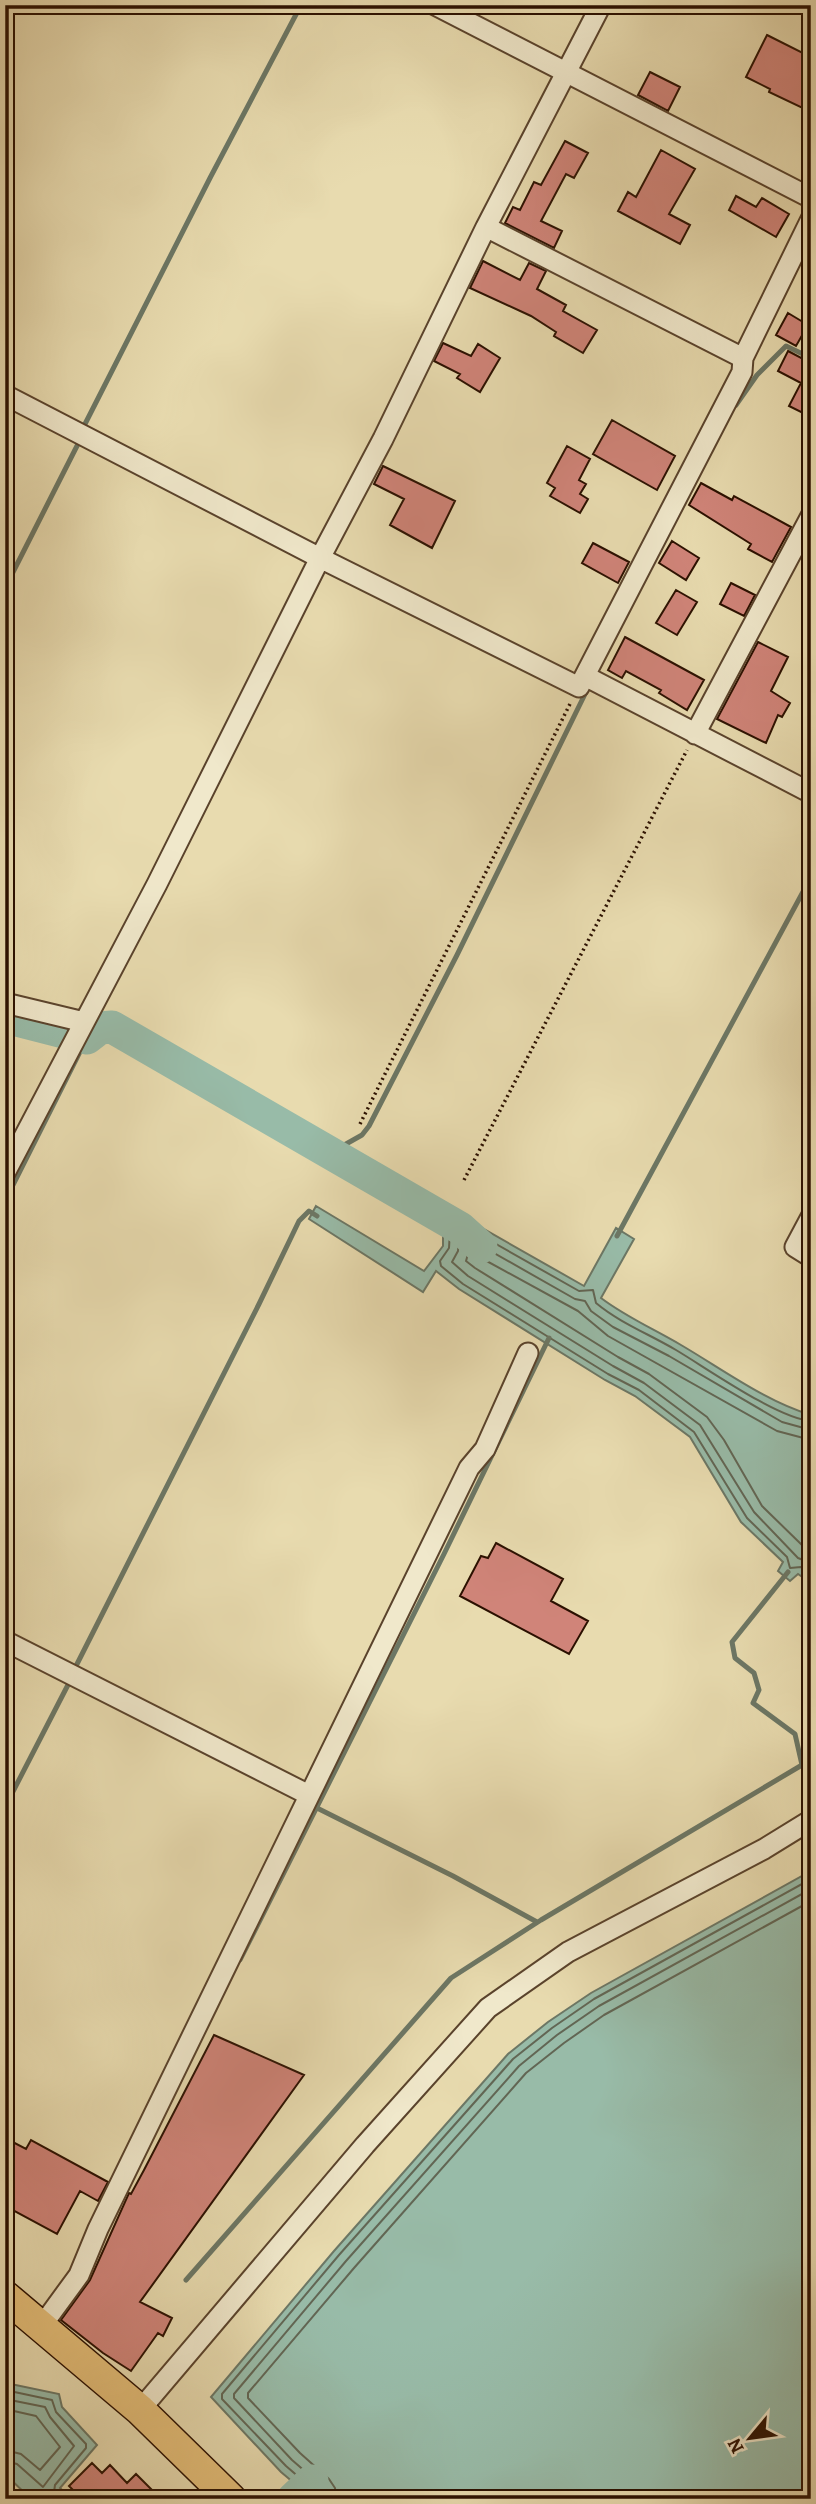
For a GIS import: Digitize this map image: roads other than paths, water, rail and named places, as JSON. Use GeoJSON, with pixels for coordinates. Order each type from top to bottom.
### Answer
{"type":"FeatureCollection","features":[{"type":"Feature","properties":{"kind":"highway"},"geometry":{"type":"LineString","coordinates":[[5,2295],[139,2410],[231,2499]]}},
{"type":"Feature","properties":{"kind":"street"},"geometry":{"type":"LineString","coordinates":[[435,5],[811,198]]}},
{"type":"Feature","properties":{"kind":"street"},"geometry":{"type":"LineString","coordinates":[[5,1173],[157,884],[320,558],[383,439],[486,227],[601,5]]}},
{"type":"Feature","properties":{"kind":"street"},"geometry":{"type":"LineString","coordinates":[[587,680],[742,372],[743,358],[811,219]]}},
{"type":"Feature","properties":{"kind":"street"},"geometry":{"type":"LineString","coordinates":[[486,227],[743,358]]}},
{"type":"Feature","properties":{"kind":"street"},"geometry":{"type":"LineString","coordinates":[[5,395],[320,558],[587,680],[811,793]]}},
{"type":"Feature","properties":{"kind":"street"},"geometry":{"type":"LineString","coordinates":[[695,734],[811,516]]}},
{"type":"Feature","properties":{"kind":"street"},"geometry":{"type":"LineString","coordinates":[[5,1003],[79,1030]]}},
{"type":"Feature","properties":{"kind":"street"},"geometry":{"type":"LineString","coordinates":[[811,1217],[795,1247],[811,1257]]}},
{"type":"Feature","properties":{"kind":"street"},"geometry":{"type":"LineString","coordinates":[[41,2327],[79,2275],[309,1795],[469,1468],[485,1449],[528,1353]]}},
{"type":"Feature","properties":{"kind":"street"},"geometry":{"type":"LineString","coordinates":[[5,1641],[309,1795]]}},
{"type":"Feature","properties":{"kind":"street"},"geometry":{"type":"LineString","coordinates":[[139,2410],[356,2156],[488,2008],[568,1952],[764,1849],[811,1820]]}},
{"type":"Feature","properties":{"kind":"water"},"geometry":{"type":"Polygon","coordinates":[[[316,1206],[424,1271],[443,1246],[443,1228],[452,1211],[584,1286],[616,1228],[634,1239],[601,1298],[760,1393],[811,1415],[811,1583],[798,1574],[790,1581],[778,1571],[783,1562],[741,1522],[690,1437],[635,1396],[459,1289],[436,1271],[423,1292],[309,1219],[316,1206]]]}},
{"type":"Feature","properties":{"kind":"water"},"geometry":{"type":"Polygon","coordinates":[[[811,1871],[811,2499],[313,2499],[281,2472],[211,2397],[334,2251],[508,2054],[591,1993],[811,1871]]]}},
{"type":"Feature","properties":{"kind":"water"},"geometry":{"type":"Polygon","coordinates":[[[6,2383],[59,2394],[62,2407],[97,2445],[60,2488],[71,2499],[31,2499],[5,2474],[6,2383]]]}},
{"type":"Feature","properties":{"kind":"waterway"},"geometry":{"type":"LineString","coordinates":[[84,426],[301,5]]}},
{"type":"Feature","properties":{"kind":"waterway"},"geometry":{"type":"LineString","coordinates":[[736,405],[757,375],[786,346],[811,358]]}},
{"type":"Feature","properties":{"kind":"waterway"},"geometry":{"type":"LineString","coordinates":[[5,588],[80,440]]}},
{"type":"Feature","properties":{"kind":"waterway"},"geometry":{"type":"LineString","coordinates":[[330,1153],[362,1135],[369,1126],[457,955],[587,690]]}},
{"type":"Feature","properties":{"kind":"waterway"},"geometry":{"type":"LineString","coordinates":[[617,1236],[811,877]]}},
{"type":"Feature","properties":{"kind":"waterway"},"geometry":{"type":"LineString","coordinates":[[5,1017],[87,1038],[100,1028],[112,1027],[460,1228],[481,1247]]}},
{"type":"Feature","properties":{"kind":"waterway"},"geometry":{"type":"LineString","coordinates":[[5,1201],[87,1038]]}},
{"type":"Feature","properties":{"kind":"waterway"},"geometry":{"type":"LineString","coordinates":[[74,1670],[299,1221],[309,1211],[317,1216]]}},
{"type":"Feature","properties":{"kind":"waterway"},"geometry":{"type":"LineString","coordinates":[[240,1960],[549,1338]]}},
{"type":"Feature","properties":{"kind":"waterway"},"geometry":{"type":"LineString","coordinates":[[186,2280],[451,1978],[541,1920],[802,1765],[795,1734],[753,1703],[759,1690],[754,1673],[735,1658],[732,1642],[788,1572]]}},
{"type":"Feature","properties":{"kind":"waterway"},"geometry":{"type":"LineString","coordinates":[[5,1807],[71,1679]]}},
{"type":"Feature","properties":{"kind":"waterway"},"geometry":{"type":"LineString","coordinates":[[315,1807],[453,1876],[537,1922]]}},
{"type":"Feature","properties":{"kind":"waterway"},"geometry":{"type":"LineString","coordinates":[[293,2499],[312,2481]]}}]}
